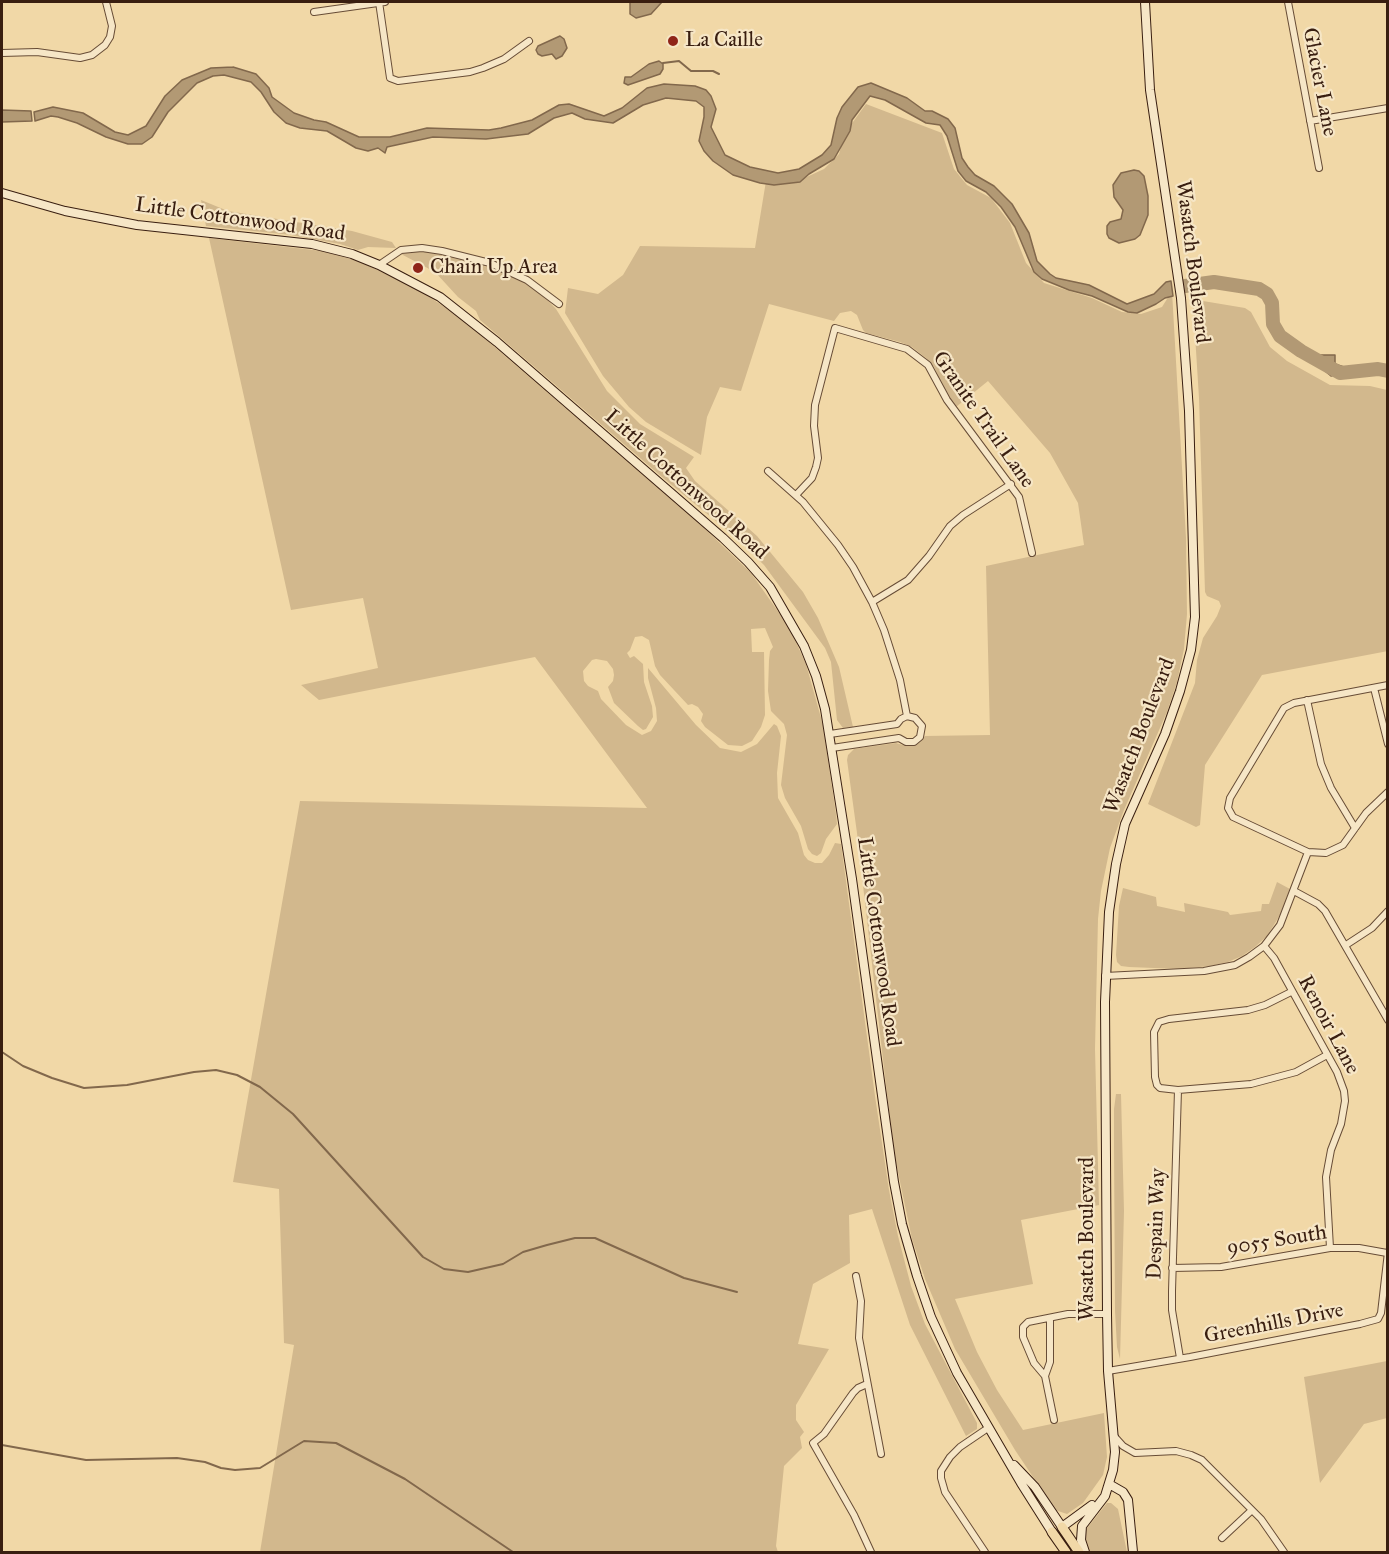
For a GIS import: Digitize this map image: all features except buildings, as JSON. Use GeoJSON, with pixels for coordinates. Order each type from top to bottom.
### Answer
{"type":"FeatureCollection","features":[{"type":"Feature","properties":{"kind":"main road","name":"Wasatch Boulevard"},"geometry":{"type":"LineString","coordinates":[[1085,1552],[1081,1540],[1082,1526],[1103,1499],[1115,1458],[1108,1371],[1107,1314],[1105,976],[1109,912],[1122,839],[1131,809],[1165,734],[1180,691],[1191,650],[1195,617],[1190,411],[1183,320],[1173,232],[1151,100],[1145,2]]}},
{"type":"Feature","properties":{"kind":"main road","name":"Little Cottonwood Road"},"geometry":{"type":"LineString","coordinates":[[2,193],[65,211],[137,225],[312,244],[352,254],[379,265],[440,297],[497,342],[743,557],[770,587],[804,646],[820,688],[830,734],[888,1142],[902,1224],[917,1276],[931,1317],[957,1373],[1011,1463],[1035,1487],[1057,1529]]}},
{"type":"Feature","properties":{"kind":"main road","name":"Wasatch Boulevard"},"geometry":{"type":"LineString","coordinates":[[1057,1529],[1089,1508],[1108,1484]]}},
{"type":"Feature","properties":{"kind":"main road"},"geometry":{"type":"LineString","coordinates":[[1108,1484],[1123,1492],[1128,1500],[1133,1552]]}},
{"type":"Feature","properties":{"kind":"main road"},"geometry":{"type":"LineString","coordinates":[[1057,1529],[1066,1552]]}},
{"type":"Feature","properties":{"kind":"main road"},"geometry":{"type":"LineString","coordinates":[[1057,1529],[1072,1552]]}},
{"type":"Feature","properties":{"kind":"main road"},"geometry":{"type":"LineString","coordinates":[[1057,1529],[1079,1552]]}},
{"type":"Feature","properties":{"kind":"street"},"geometry":{"type":"LineString","coordinates":[[2,53],[37,52],[80,58],[92,55],[105,45],[110,37],[112,26],[106,2]]}},
{"type":"Feature","properties":{"kind":"street"},"geometry":{"type":"LineString","coordinates":[[314,12],[382,2],[390,78],[398,81],[470,72],[504,59],[529,41]]}},
{"type":"Feature","properties":{"kind":"street","name":"Glacier Lane"},"geometry":{"type":"LineString","coordinates":[[1288,2],[1319,168]]}},
{"type":"Feature","properties":{"kind":"street"},"geometry":{"type":"LineString","coordinates":[[1310,121],[1388,108]]}},
{"type":"Feature","properties":{"kind":"street"},"geometry":{"type":"LineString","coordinates":[[379,265],[401,250],[422,248],[442,251],[490,263],[527,280],[559,304]]}},
{"type":"Feature","properties":{"kind":"street","name":"Granite Trail Lane"},"geometry":{"type":"LineString","coordinates":[[796,495],[812,478],[816,467],[818,458],[814,426],[815,405],[835,328],[907,349],[928,365],[947,400],[1019,497],[1032,553]]}},
{"type":"Feature","properties":{"kind":"street"},"geometry":{"type":"LineString","coordinates":[[768,471],[796,495],[838,545],[872,602],[893,655],[907,717]]}},
{"type":"Feature","properties":{"kind":"street"},"geometry":{"type":"LineString","coordinates":[[872,602],[908,580],[930,556],[950,526],[1011,484]]}},
{"type":"Feature","properties":{"kind":"street"},"geometry":{"type":"LineString","coordinates":[[1388,685],[1288,705],[1284,708],[1227,804],[1233,817],[1308,852],[1317,853],[1343,845],[1355,828],[1388,792]]}},
{"type":"Feature","properties":{"kind":"street"},"geometry":{"type":"LineString","coordinates":[[1374,688],[1388,744]]}},
{"type":"Feature","properties":{"kind":"street"},"geometry":{"type":"LineString","coordinates":[[1307,700],[1321,764],[1330,788],[1355,828]]}},
{"type":"Feature","properties":{"kind":"street"},"geometry":{"type":"LineString","coordinates":[[830,734],[897,724],[901,719],[907,717],[917,719],[922,726],[922,734],[914,742],[906,742],[899,738],[832,748]]}},
{"type":"Feature","properties":{"kind":"street"},"geometry":{"type":"LineString","coordinates":[[1105,976],[1180,973],[1235,965],[1264,946],[1280,925],[1308,852]]}},
{"type":"Feature","properties":{"kind":"street"},"geometry":{"type":"LineString","coordinates":[[1294,891],[1325,910],[1385,1010],[1388,1020]]}},
{"type":"Feature","properties":{"kind":"street"},"geometry":{"type":"LineString","coordinates":[[1346,945],[1372,928],[1388,911]]}},
{"type":"Feature","properties":{"kind":"street","name":"Renoir Lane"},"geometry":{"type":"LineString","coordinates":[[1264,946],[1274,958],[1337,1072],[1344,1091],[1345,1101],[1341,1124],[1331,1150],[1326,1177],[1330,1248]]}},
{"type":"Feature","properties":{"kind":"street"},"geometry":{"type":"LineString","coordinates":[[1292,992],[1265,1005],[1248,1010],[1159,1022],[1154,1032],[1155,1077],[1160,1088],[1178,1090],[1251,1084],[1296,1072],[1327,1055]]}},
{"type":"Feature","properties":{"kind":"street","name":"Despain Way"},"geometry":{"type":"LineString","coordinates":[[1178,1090],[1172,1310],[1180,1358]]}},
{"type":"Feature","properties":{"kind":"street","name":"9055 South"},"geometry":{"type":"LineString","coordinates":[[1172,1268],[1221,1268],[1330,1248],[1359,1248],[1387,1252]]}},
{"type":"Feature","properties":{"kind":"street","name":"Greenhills Drive"},"geometry":{"type":"LineString","coordinates":[[1108,1371],[1378,1319],[1381,1313],[1387,1252]]}},
{"type":"Feature","properties":{"kind":"street"},"geometry":{"type":"LineString","coordinates":[[856,1275],[861,1301],[859,1338],[880,1454]]}},
{"type":"Feature","properties":{"kind":"street"},"geometry":{"type":"LineString","coordinates":[[1054,1420],[1045,1376],[1034,1363],[1023,1337],[1023,1327],[1028,1322],[1074,1314],[1107,1314]]}},
{"type":"Feature","properties":{"kind":"street"},"geometry":{"type":"LineString","coordinates":[[1045,1376],[1050,1365],[1050,1318]]}},
{"type":"Feature","properties":{"kind":"street"},"geometry":{"type":"LineString","coordinates":[[867,1384],[852,1393],[824,1434],[813,1443],[854,1515],[871,1552]]}},
{"type":"Feature","properties":{"kind":"street"},"geometry":{"type":"LineString","coordinates":[[985,1552],[945,1492],[941,1472],[950,1457],[960,1447],[988,1428]]}},
{"type":"Feature","properties":{"kind":"street"},"geometry":{"type":"LineString","coordinates":[[1114,1436],[1129,1451],[1141,1454],[1176,1451],[1197,1457],[1208,1464],[1252,1510],[1284,1552]]}},
{"type":"Feature","properties":{"kind":"street"},"geometry":{"type":"LineString","coordinates":[[1222,1538],[1252,1510]]}},
{"type":"Feature","properties":{"kind":"shaded area"},"geometry":{"type":"Polygon","coordinates":[[[630,2],[662,2],[651,14],[636,18],[630,14],[630,2]]]}},
{"type":"Feature","properties":{"kind":"shaded area"},"geometry":{"type":"Polygon","coordinates":[[[560,36],[564,39],[567,48],[562,56],[556,59],[552,54],[542,56],[538,54],[536,50],[538,46],[560,36]]]}},
{"type":"Feature","properties":{"kind":"shaded area"},"geometry":{"type":"Polygon","coordinates":[[[659,61],[663,64],[660,74],[628,85],[624,83],[625,77],[631,77],[649,64],[659,61]]]}},
{"type":"Feature","properties":{"kind":"shaded area"},"geometry":{"type":"Polygon","coordinates":[[[233,67],[256,74],[269,88],[272,97],[294,113],[326,122],[359,137],[390,137],[427,128],[489,130],[532,120],[559,105],[569,104],[604,116],[622,108],[647,88],[664,84],[695,86],[706,90],[711,96],[716,109],[711,127],[725,155],[750,167],[778,173],[799,169],[822,155],[831,145],[842,107],[858,87],[871,83],[907,98],[925,111],[932,111],[948,119],[955,128],[962,158],[975,175],[994,186],[1012,204],[1029,233],[1037,261],[1050,274],[1056,278],[1089,285],[1127,304],[1154,294],[1166,282],[1171,281],[1173,296],[1137,313],[1128,312],[1092,296],[1042,279],[1034,272],[1015,227],[1001,207],[986,192],[966,181],[958,171],[947,136],[940,125],[926,123],[885,100],[870,96],[852,120],[850,131],[834,159],[800,182],[774,185],[733,175],[713,161],[699,141],[704,107],[696,101],[666,98],[643,105],[613,123],[585,119],[572,113],[554,118],[528,134],[486,139],[433,137],[387,147],[385,153],[378,148],[368,151],[356,148],[327,131],[300,128],[286,123],[274,112],[261,92],[251,82],[224,75],[213,76],[197,83],[168,112],[152,137],[142,144],[128,144],[106,137],[58,117],[51,116],[35,121],[34,112],[53,107],[83,113],[115,132],[128,135],[146,126],[165,96],[182,80],[211,68],[233,67]]]}},
{"type":"Feature","properties":{"kind":"shaded area"},"geometry":{"type":"Polygon","coordinates":[[[866,104],[942,133],[954,169],[967,185],[991,198],[1010,223],[1026,263],[1044,283],[1092,298],[1122,312],[1141,314],[1162,307],[1172,291],[1186,538],[1187,614],[1184,649],[1177,682],[1167,712],[1110,848],[1101,891],[1098,919],[1095,1049],[1099,1205],[1021,1220],[1033,1284],[955,1299],[977,1352],[997,1390],[1023,1430],[1104,1413],[1107,1457],[1103,1475],[1083,1503],[1067,1514],[1055,1510],[1015,1450],[955,1349],[925,1279],[912,1239],[895,1158],[847,760],[848,755],[854,749],[896,743],[906,746],[915,745],[925,736],[990,735],[986,566],[1084,545],[1078,503],[1050,453],[988,381],[956,407],[934,367],[926,358],[912,347],[900,342],[866,333],[857,315],[851,311],[840,313],[834,321],[769,304],[741,391],[720,387],[707,417],[701,455],[646,422],[629,407],[603,376],[565,313],[568,288],[598,294],[623,275],[640,246],[755,248],[766,181],[798,181],[824,169],[839,154],[845,133],[866,104]]]}},
{"type":"Feature","properties":{"kind":"shaded area"},"geometry":{"type":"Polygon","coordinates":[[[2,110],[31,111],[32,121],[2,122],[2,110]]]}},
{"type":"Feature","properties":{"kind":"shaded area"},"geometry":{"type":"Polygon","coordinates":[[[1134,170],[1144,176],[1148,196],[1148,215],[1140,235],[1135,239],[1119,243],[1109,238],[1107,234],[1107,226],[1110,222],[1121,219],[1123,210],[1114,197],[1113,185],[1121,173],[1134,170]]]}},
{"type":"Feature","properties":{"kind":"shaded area"},"geometry":{"type":"Polygon","coordinates":[[[201,200],[228,211],[352,231],[392,242],[396,248],[368,247],[358,250],[340,244],[291,235],[206,226],[201,200]]]}},
{"type":"Feature","properties":{"kind":"shaded area"},"geometry":{"type":"Polygon","coordinates":[[[209,238],[322,251],[358,261],[416,288],[461,318],[701,525],[751,573],[789,627],[806,664],[823,725],[837,824],[826,839],[821,853],[817,856],[808,849],[801,826],[785,798],[781,785],[787,735],[784,724],[771,711],[768,691],[770,651],[773,647],[765,628],[751,629],[752,652],[764,652],[765,715],[752,741],[742,746],[728,745],[705,727],[701,721],[703,714],[698,707],[688,705],[660,675],[655,666],[649,640],[642,636],[635,637],[627,653],[630,658],[634,656],[643,664],[644,682],[653,717],[646,729],[643,730],[638,726],[614,703],[608,687],[613,681],[613,669],[607,661],[592,660],[583,671],[584,681],[588,686],[598,691],[601,699],[626,725],[642,735],[651,731],[657,721],[648,668],[696,725],[720,748],[741,752],[757,744],[774,724],[777,726],[781,736],[777,773],[778,798],[798,833],[804,855],[808,860],[822,863],[835,843],[841,844],[875,1096],[898,1236],[911,1286],[925,1324],[977,1423],[977,1429],[966,1436],[910,1325],[872,1209],[849,1215],[850,1263],[813,1284],[798,1344],[829,1349],[796,1405],[796,1420],[804,1432],[800,1437],[802,1448],[784,1466],[776,1546],[778,1552],[260,1552],[294,1345],[284,1343],[279,1189],[233,1182],[300,801],[647,808],[535,657],[319,700],[301,685],[378,668],[363,598],[291,610],[209,238]]]}},
{"type":"Feature","properties":{"kind":"shaded area"},"geometry":{"type":"Polygon","coordinates":[[[430,252],[499,270],[538,290],[556,309],[607,391],[640,424],[694,457],[686,468],[695,481],[757,536],[803,592],[818,618],[839,667],[853,727],[843,728],[837,720],[831,662],[825,648],[764,565],[733,535],[480,320],[476,311],[458,297],[435,272],[401,254],[430,252]]]}},
{"type":"Feature","properties":{"kind":"shaded area"},"geometry":{"type":"Polygon","coordinates":[[[1197,300],[1245,308],[1251,312],[1270,347],[1287,361],[1330,385],[1370,386],[1387,390],[1388,651],[1262,675],[1205,765],[1200,825],[1196,827],[1148,804],[1195,683],[1197,660],[1203,638],[1221,606],[1219,601],[1207,596],[1205,592],[1199,398],[1193,303],[1197,300]]]}},
{"type":"Feature","properties":{"kind":"shaded area"},"geometry":{"type":"Polygon","coordinates":[[[1301,351],[1335,355],[1335,364],[1347,368],[1348,371],[1331,376],[1301,351]]]}},
{"type":"Feature","properties":{"kind":"shaded area"},"geometry":{"type":"Polygon","coordinates":[[[1277,882],[1290,889],[1280,915],[1267,936],[1242,956],[1210,966],[1179,969],[1129,967],[1121,966],[1117,962],[1119,906],[1123,888],[1156,897],[1157,906],[1185,912],[1184,903],[1228,912],[1230,915],[1261,911],[1262,904],[1269,904],[1277,882]]]}},
{"type":"Feature","properties":{"kind":"shaded area"},"geometry":{"type":"Polygon","coordinates":[[[1116,1094],[1121,1094],[1124,1211],[1120,1359],[1115,1311],[1114,1109],[1116,1094]]]}},
{"type":"Feature","properties":{"kind":"shaded area"},"geometry":{"type":"Polygon","coordinates":[[[1387,1361],[1387,1418],[1364,1424],[1320,1483],[1304,1377],[1387,1361]]]}},
{"type":"Feature","properties":{"kind":"shaded area"},"geometry":{"type":"Polygon","coordinates":[[[1107,1503],[1111,1503],[1118,1509],[1127,1552],[1090,1552],[1087,1548],[1084,1532],[1107,1503]]]}},
{"type":"Feature","properties":{"kind":"waterway"},"geometry":{"type":"LineString","coordinates":[[663,63],[679,61],[691,71],[713,71],[719,74]]}},
{"type":"Feature","properties":{"kind":"waterway"},"geometry":{"type":"LineString","coordinates":[[1185,286],[1214,282],[1259,289],[1267,294],[1272,303],[1273,324],[1280,336],[1301,351],[1340,373],[1378,369],[1388,371]]}},
{"type":"Feature","properties":{"kind":"waterway"},"geometry":{"type":"LineString","coordinates":[[2,1052],[23,1066],[84,1088],[127,1085],[216,1070],[237,1075],[260,1087],[293,1114],[423,1257],[444,1269],[468,1272],[503,1264],[523,1252],[547,1245],[575,1238],[595,1238],[684,1278],[737,1292]]}},
{"type":"Feature","properties":{"kind":"waterway"},"geometry":{"type":"LineString","coordinates":[[2,1445],[86,1460],[177,1458],[235,1470],[260,1468],[304,1441],[336,1443],[405,1479],[513,1552]]}},
{"type":"Feature","properties":{"kind":"place","name":"La Caille"},"geometry":{"type":"Point","coordinates":[673,41]}},
{"type":"Feature","properties":{"kind":"place","name":"Chain Up Area"},"geometry":{"type":"Point","coordinates":[418,268]}}]}
